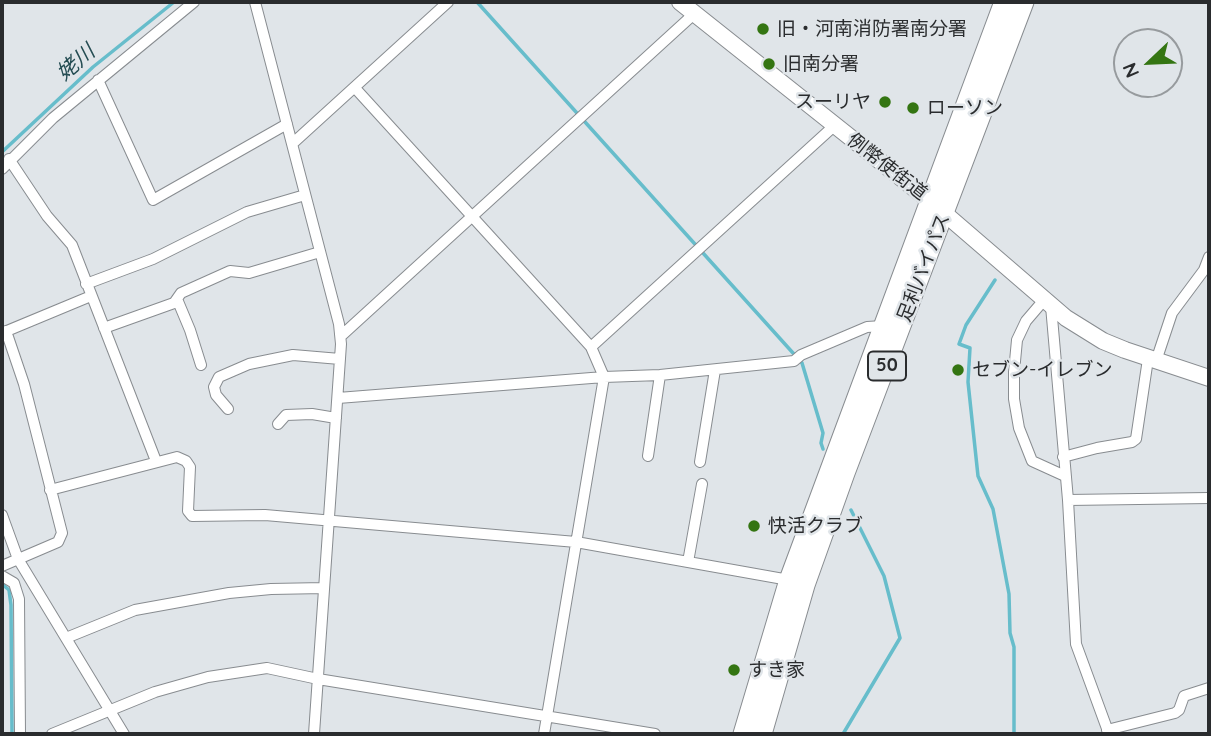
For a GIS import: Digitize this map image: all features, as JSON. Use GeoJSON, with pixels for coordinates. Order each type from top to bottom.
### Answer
{"type":"FeatureCollection","features":[{"type":"Feature","properties":{"kind":"highway","name":"足利バイパス"},"geometry":{"type":"LineString","coordinates":[[743,734],[789,580],[1004,2]]}},
{"type":"Feature","properties":{"kind":"highway","name":"足利バイパス"},"geometry":{"type":"LineString","coordinates":[[762,734],[805,585],[845,472],[1024,2]]}},
{"type":"Feature","properties":{"kind":"main road","name":"例幣使街道"},"geometry":{"type":"LineString","coordinates":[[680,2],[929,200],[1047,303],[1083,330],[1103,341],[1152,360],[1209,378]]}},
{"type":"Feature","properties":{"kind":"street"},"geometry":{"type":"LineString","coordinates":[[156,461],[72,245],[6,164],[98,80],[194,2]]}},
{"type":"Feature","properties":{"kind":"street"},"geometry":{"type":"LineString","coordinates":[[255,2],[341,336],[314,734]]}},
{"type":"Feature","properties":{"kind":"street"},"geometry":{"type":"LineString","coordinates":[[292,144],[448,2]]}},
{"type":"Feature","properties":{"kind":"street"},"geometry":{"type":"LineString","coordinates":[[341,336],[695,13]]}},
{"type":"Feature","properties":{"kind":"street"},"geometry":{"type":"LineString","coordinates":[[98,80],[153,200],[287,124]]}},
{"type":"Feature","properties":{"kind":"street"},"geometry":{"type":"LineString","coordinates":[[355,88],[591,347],[604,377],[544,734]]}},
{"type":"Feature","properties":{"kind":"street"},"geometry":{"type":"LineString","coordinates":[[591,347],[834,126]]}},
{"type":"Feature","properties":{"kind":"street"},"geometry":{"type":"LineString","coordinates":[[2,566],[58,542],[61,538],[24,384],[4,332],[247,212],[305,195]]}},
{"type":"Feature","properties":{"kind":"street"},"geometry":{"type":"LineString","coordinates":[[104,328],[174,303],[181,293],[230,271],[248,273],[320,253]]}},
{"type":"Feature","properties":{"kind":"street"},"geometry":{"type":"LineString","coordinates":[[1063,457],[1136,439],[1152,360],[1172,313],[1205,270],[1209,257]]}},
{"type":"Feature","properties":{"kind":"street"},"geometry":{"type":"LineString","coordinates":[[177,299],[201,365]]}},
{"type":"Feature","properties":{"kind":"street"},"geometry":{"type":"LineString","coordinates":[[1047,303],[1066,476],[1076,644],[1108,732],[1175,713],[1179,710],[1184,696],[1209,688]]}},
{"type":"Feature","properties":{"kind":"street"},"geometry":{"type":"LineString","coordinates":[[1047,303],[1026,321],[1017,340],[1014,399],[1019,428],[1032,461],[1066,476]]}},
{"type":"Feature","properties":{"kind":"street"},"geometry":{"type":"LineString","coordinates":[[338,398],[715,370],[798,358],[867,327],[883,326]]}},
{"type":"Feature","properties":{"kind":"street"},"geometry":{"type":"LineString","coordinates":[[228,409],[216,395],[214,387],[219,377],[250,364],[293,355],[341,359]]}},
{"type":"Feature","properties":{"kind":"street"},"geometry":{"type":"LineString","coordinates":[[700,462],[715,370]]}},
{"type":"Feature","properties":{"kind":"street"},"geometry":{"type":"LineString","coordinates":[[648,456],[660,375]]}},
{"type":"Feature","properties":{"kind":"street"},"geometry":{"type":"LineString","coordinates":[[278,424],[286,415],[312,414],[337,418]]}},
{"type":"Feature","properties":{"kind":"street"},"geometry":{"type":"LineString","coordinates":[[50,490],[177,457],[188,463],[188,511],[192,516],[265,515],[576,542],[789,580]]}},
{"type":"Feature","properties":{"kind":"street"},"geometry":{"type":"LineString","coordinates":[[688,562],[702,484]]}},
{"type":"Feature","properties":{"kind":"street"},"geometry":{"type":"LineString","coordinates":[[1068,500],[1209,498]]}},
{"type":"Feature","properties":{"kind":"street"},"geometry":{"type":"LineString","coordinates":[[2,514],[18,559],[124,734]]}},
{"type":"Feature","properties":{"kind":"street"},"geometry":{"type":"LineString","coordinates":[[2,576],[13,583],[19,600],[20,734]]}},
{"type":"Feature","properties":{"kind":"street"},"geometry":{"type":"LineString","coordinates":[[66,638],[135,610],[229,593],[271,589],[324,589]]}},
{"type":"Feature","properties":{"kind":"street"},"geometry":{"type":"LineString","coordinates":[[52,734],[155,692],[208,677],[267,668],[318,679],[655,734]]}},
{"type":"Feature","properties":{"kind":"waterway","name":"姥川"},"geometry":{"type":"LineString","coordinates":[[2,152],[93,67],[174,2]]}},
{"type":"Feature","properties":{"kind":"waterway"},"geometry":{"type":"LineString","coordinates":[[477,2],[802,363],[823,433],[823,449]]}},
{"type":"Feature","properties":{"kind":"waterway"},"geometry":{"type":"LineString","coordinates":[[995,280],[966,325],[959,344],[970,348],[968,382],[978,476],[993,509],[1009,594],[1010,633],[1014,647],[1014,734]]}},
{"type":"Feature","properties":{"kind":"waterway"},"geometry":{"type":"LineString","coordinates":[[843,734],[900,638],[884,576],[851,510]]}},
{"type":"Feature","properties":{"kind":"waterway"},"geometry":{"type":"LineString","coordinates":[[2,584],[9,590],[11,605],[12,734]]}},
{"type":"Feature","properties":{"kind":"place","name":"旧・河南消防署南分署"},"geometry":{"type":"Point","coordinates":[763,29]}},
{"type":"Feature","properties":{"kind":"place","name":"旧南分署"},"geometry":{"type":"Point","coordinates":[769,64]}},
{"type":"Feature","properties":{"kind":"place","name":"スーリヤ"},"geometry":{"type":"Point","coordinates":[885,102]}},
{"type":"Feature","properties":{"kind":"place","name":"ローソン"},"geometry":{"type":"Point","coordinates":[913,108]}},
{"type":"Feature","properties":{"kind":"place","name":"セブン-イレブン"},"geometry":{"type":"Point","coordinates":[958,370]}},
{"type":"Feature","properties":{"kind":"place","name":"快活クラブ"},"geometry":{"type":"Point","coordinates":[754,526]}},
{"type":"Feature","properties":{"kind":"place","name":"すき家"},"geometry":{"type":"Point","coordinates":[734,670]}}]}
